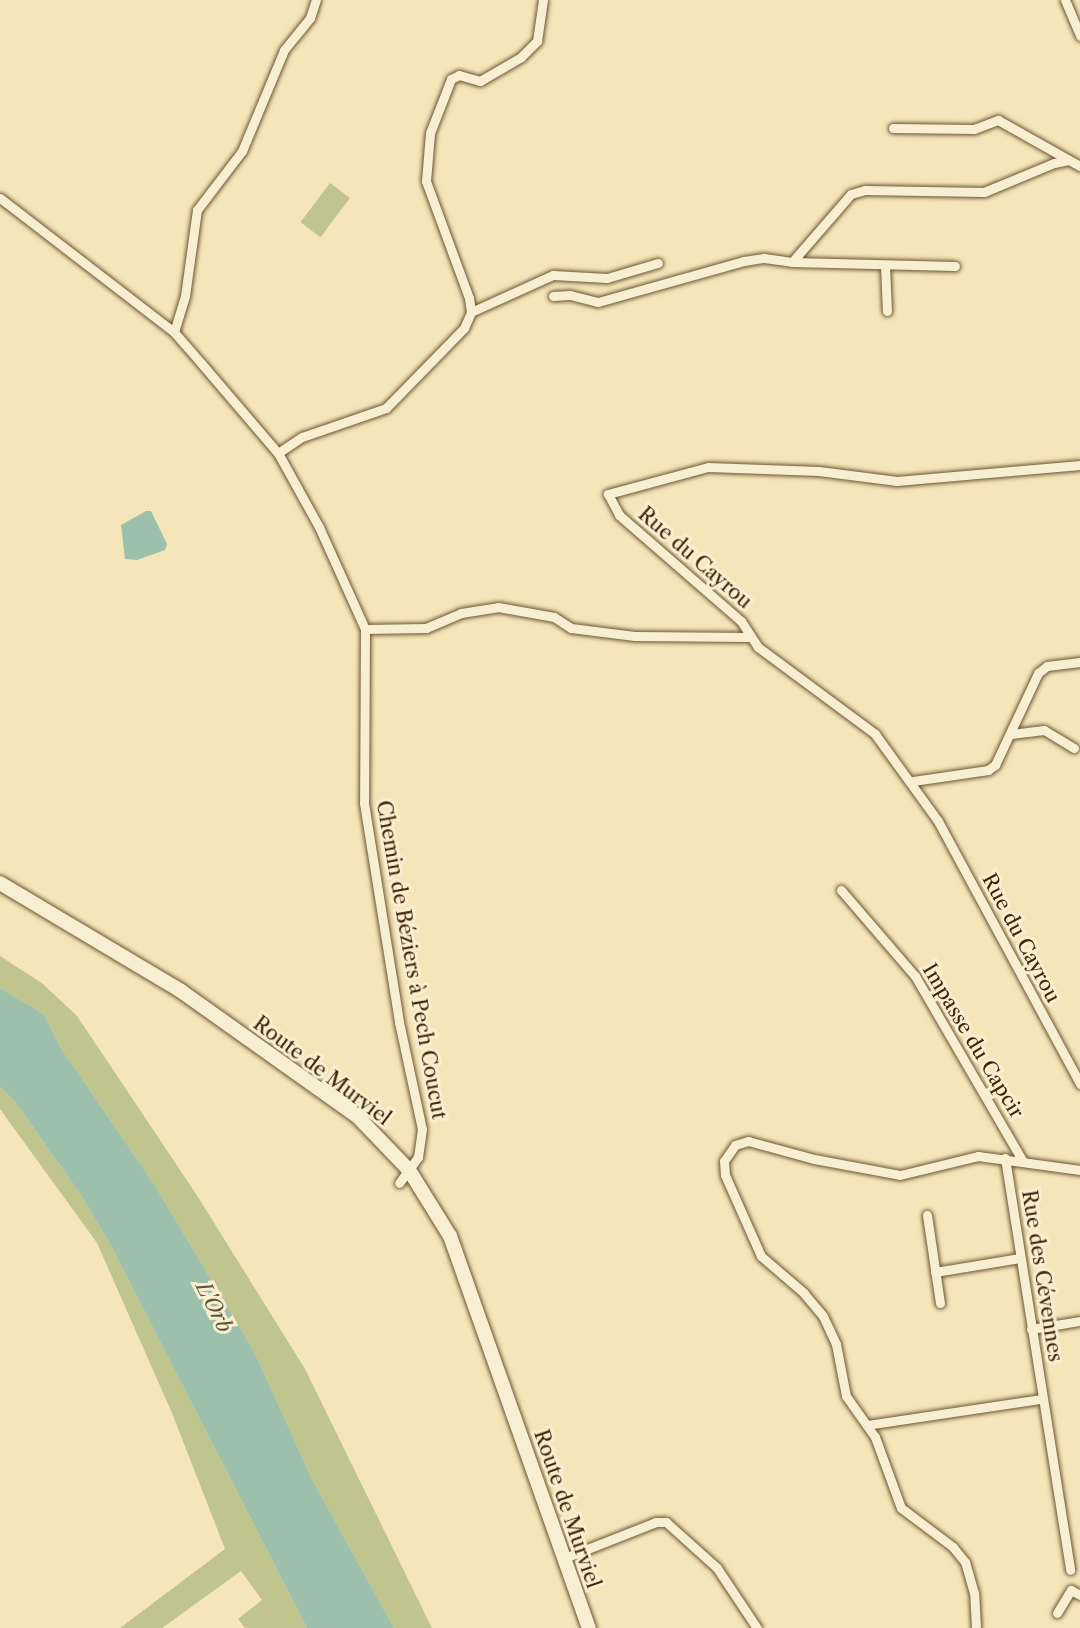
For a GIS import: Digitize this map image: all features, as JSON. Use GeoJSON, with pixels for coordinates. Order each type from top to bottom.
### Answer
{"type":"FeatureCollection","features":[{"type":"Feature","properties":{"kind":"main road","name":"Route de Murviel"},"geometry":{"type":"LineString","coordinates":[[0,883],[181,992],[357,1116],[409,1170],[450,1236],[562,1559],[590,1628]]}},
{"type":"Feature","properties":{"kind":"street"},"geometry":{"type":"LineString","coordinates":[[174,332],[185,296],[197,210],[242,151],[284,50],[310,18],[316,0]]}},
{"type":"Feature","properties":{"kind":"street"},"geometry":{"type":"LineString","coordinates":[[278,453],[302,437],[386,408],[464,328],[471,312],[448,232],[430,198],[426,181],[430,133],[451,79],[459,75],[480,81],[521,57],[537,41],[543,0]]}},
{"type":"Feature","properties":{"kind":"street"},"geometry":{"type":"LineString","coordinates":[[1065,0],[1080,36]]}},
{"type":"Feature","properties":{"kind":"street"},"geometry":{"type":"LineString","coordinates":[[893,128],[974,129],[998,120],[1080,166]]}},
{"type":"Feature","properties":{"kind":"street"},"geometry":{"type":"LineString","coordinates":[[792,262],[851,194],[865,190],[994,191],[1069,160]]}},
{"type":"Feature","properties":{"kind":"street","name":"Chemin de Béziers à Pech Coucut"},"geometry":{"type":"LineString","coordinates":[[0,198],[174,332],[278,453],[319,527],[365,629],[364,803],[399,1022],[422,1129],[422,1145],[409,1170],[399,1183]]}},
{"type":"Feature","properties":{"kind":"street"},"geometry":{"type":"LineString","coordinates":[[553,296],[570,295],[598,302],[744,261],[764,258],[792,262],[885,266],[955,266]]}},
{"type":"Feature","properties":{"kind":"street"},"geometry":{"type":"LineString","coordinates":[[471,312],[553,275],[607,278],[658,263]]}},
{"type":"Feature","properties":{"kind":"street"},"geometry":{"type":"LineString","coordinates":[[885,266],[887,311]]}},
{"type":"Feature","properties":{"kind":"street","name":"Rue du Cayrou"},"geometry":{"type":"LineString","coordinates":[[1080,465],[897,481],[819,471],[708,467],[608,494],[619,515],[741,621],[758,647],[808,687],[875,734],[913,781],[962,863],[1080,1084]]}},
{"type":"Feature","properties":{"kind":"street"},"geometry":{"type":"LineString","coordinates":[[365,629],[426,628],[461,613],[498,607],[554,617],[571,628],[635,636],[751,637]]}},
{"type":"Feature","properties":{"kind":"street"},"geometry":{"type":"LineString","coordinates":[[913,781],[988,770],[999,760],[1038,673],[1047,666],[1080,662]]}},
{"type":"Feature","properties":{"kind":"street"},"geometry":{"type":"LineString","coordinates":[[1011,734],[1044,730],[1074,748]]}},
{"type":"Feature","properties":{"kind":"street","name":"Impasse du Capcir"},"geometry":{"type":"LineString","coordinates":[[841,890],[915,976],[1022,1160]]}},
{"type":"Feature","properties":{"kind":"street"},"geometry":{"type":"LineString","coordinates":[[976,1628],[974,1593],[965,1562],[953,1547],[901,1508],[867,1425],[846,1396],[836,1344],[823,1316],[804,1293],[761,1256],[751,1238],[725,1175],[728,1153],[738,1143],[748,1141],[814,1159],[900,1175],[978,1156],[1022,1160],[1080,1170]]}},
{"type":"Feature","properties":{"kind":"street","name":"Rue des Cévennes"},"geometry":{"type":"LineString","coordinates":[[1005,1158],[1070,1570]]}},
{"type":"Feature","properties":{"kind":"street"},"geometry":{"type":"LineString","coordinates":[[927,1215],[940,1303]]}},
{"type":"Feature","properties":{"kind":"street"},"geometry":{"type":"LineString","coordinates":[[935,1272],[1020,1258]]}},
{"type":"Feature","properties":{"kind":"street"},"geometry":{"type":"LineString","coordinates":[[1032,1329],[1080,1321]]}},
{"type":"Feature","properties":{"kind":"street"},"geometry":{"type":"LineString","coordinates":[[867,1425],[1042,1399]]}},
{"type":"Feature","properties":{"kind":"street"},"geometry":{"type":"LineString","coordinates":[[562,1559],[656,1522],[666,1522],[717,1568],[757,1628]]}},
{"type":"Feature","properties":{"kind":"street"},"geometry":{"type":"LineString","coordinates":[[1057,1613],[1071,1590],[1080,1595]]}},
{"type":"Feature","properties":{"kind":"green space"},"geometry":{"type":"Polygon","coordinates":[[[330,183],[350,198],[320,237],[301,222],[330,183]]]}},
{"type":"Feature","properties":{"kind":"green space"},"geometry":{"type":"Polygon","coordinates":[[[0,956],[43,984],[77,1016],[198,1197],[305,1369],[432,1628],[394,1628],[313,1481],[255,1353],[154,1184],[61,1048],[44,1014],[0,988],[0,956]]]}},
{"type":"Feature","properties":{"kind":"green space"},"geometry":{"type":"Polygon","coordinates":[[[0,1087],[16,1103],[81,1195],[110,1244],[307,1628],[245,1628],[238,1619],[262,1600],[241,1571],[162,1628],[120,1628],[225,1549],[172,1413],[97,1243],[0,1109],[0,1087]]]}},
{"type":"Feature","properties":{"kind":"water"},"geometry":{"type":"Polygon","coordinates":[[[146,511],[151,511],[167,544],[165,550],[137,560],[125,559],[121,525],[146,511]]]}},
{"type":"Feature","properties":{"kind":"water","name":"L'Orb"},"geometry":{"type":"Polygon","coordinates":[[[0,988],[44,1014],[61,1048],[154,1184],[255,1353],[313,1481],[394,1628],[307,1628],[110,1244],[81,1195],[16,1103],[0,1087],[0,988]]]}}]}
